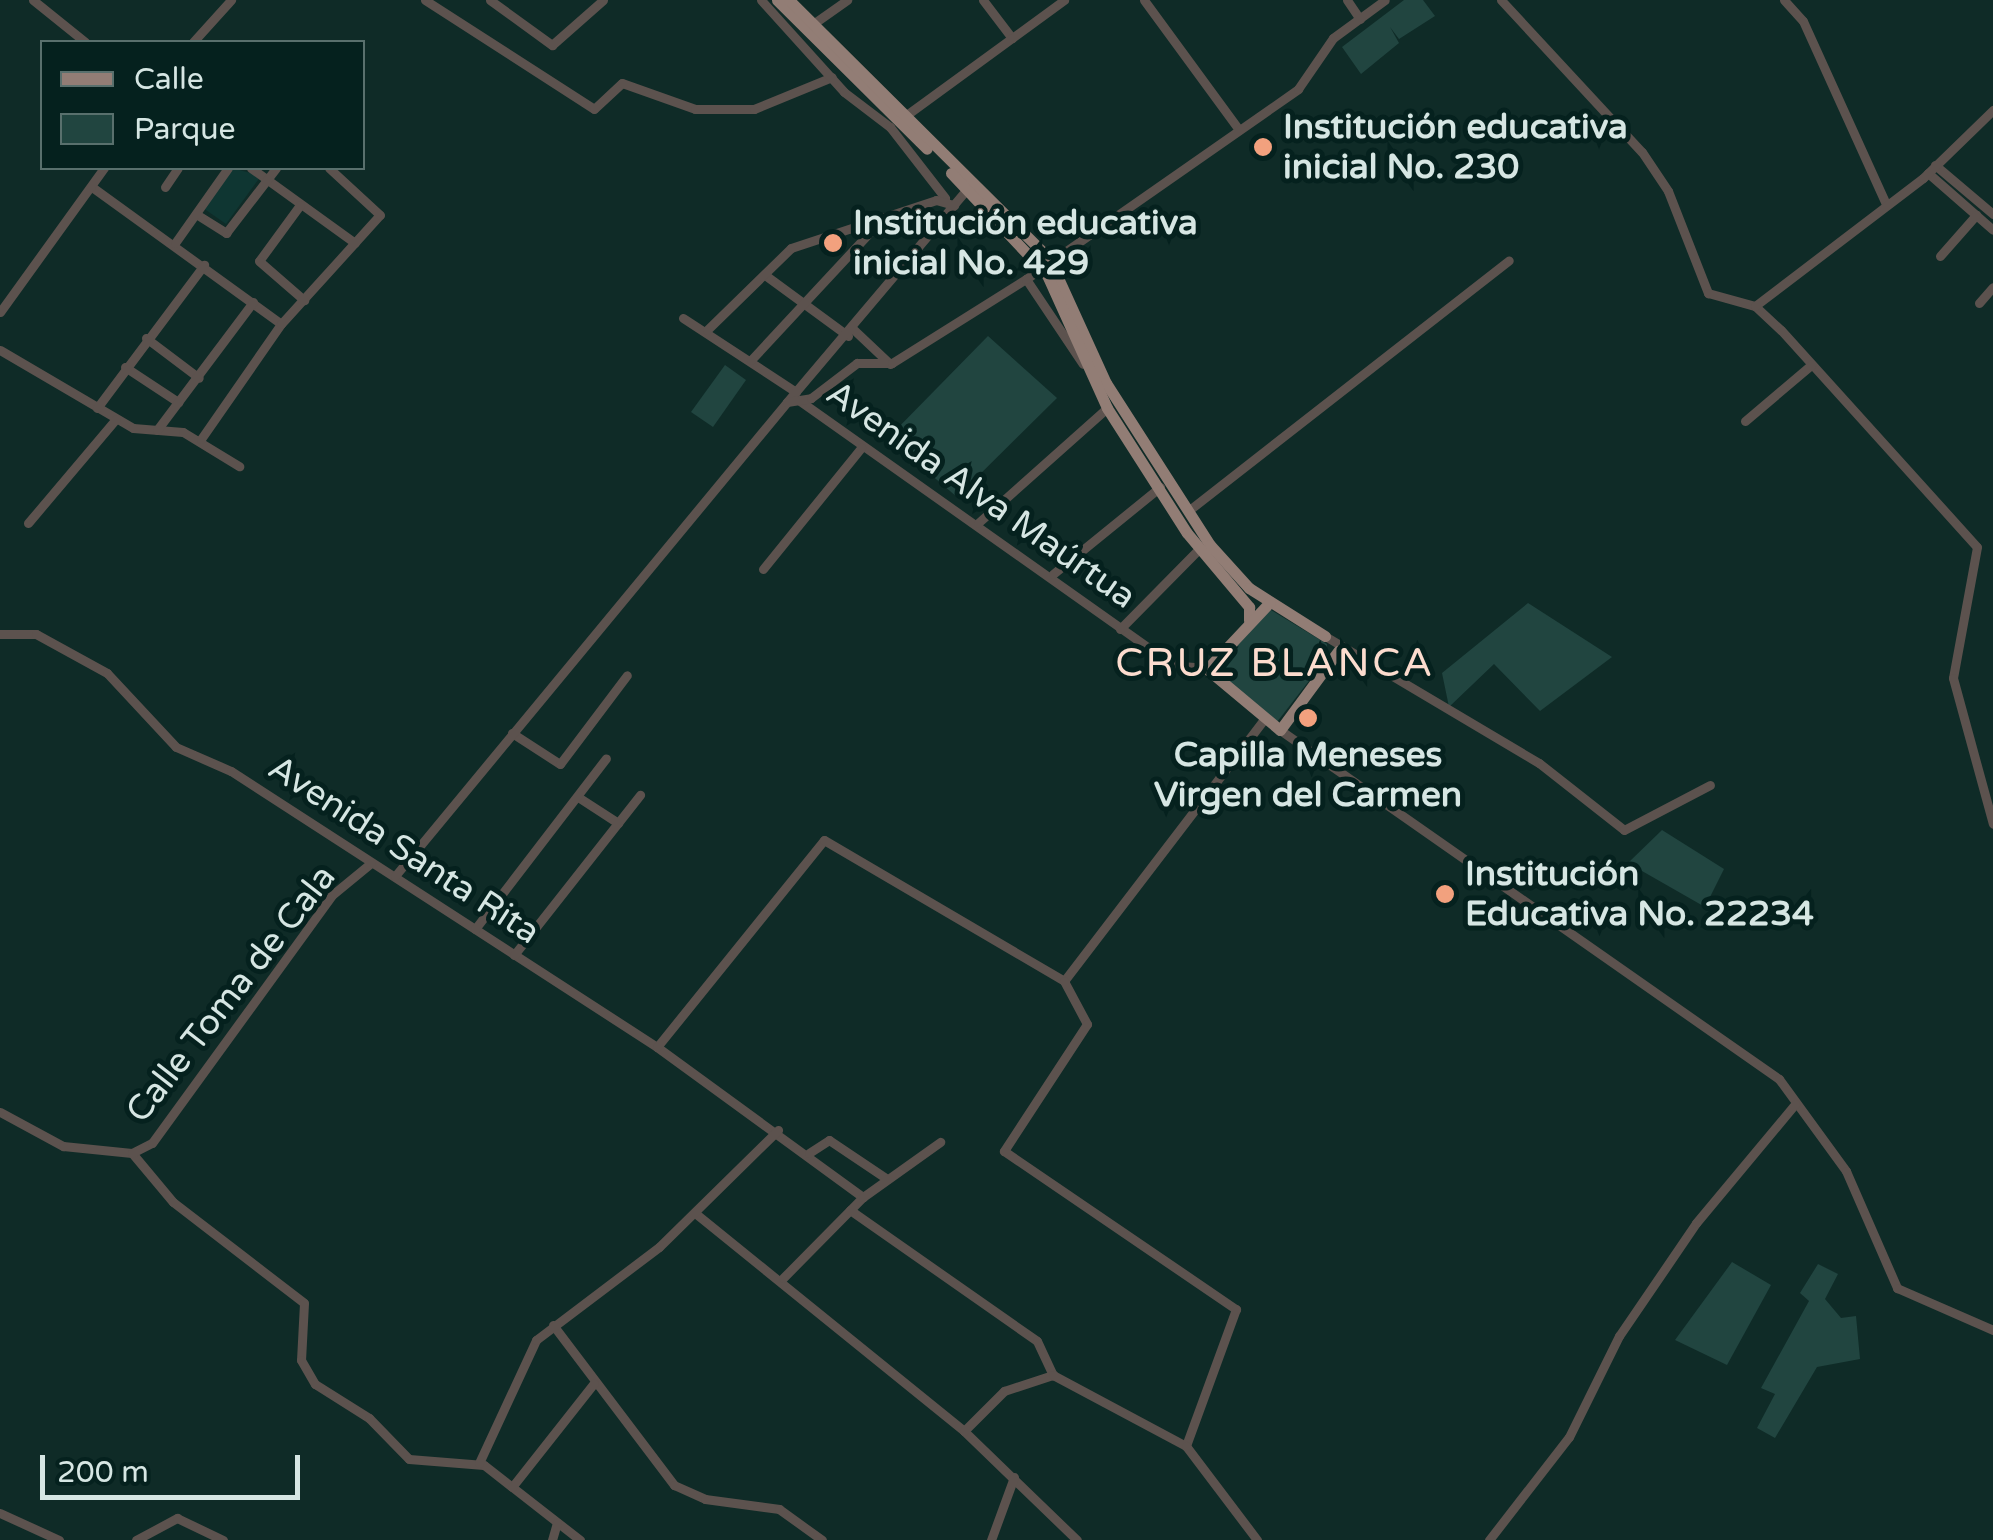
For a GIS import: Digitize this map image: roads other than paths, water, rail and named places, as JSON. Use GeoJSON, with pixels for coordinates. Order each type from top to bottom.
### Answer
{"type":"FeatureCollection","features":[{"type":"Feature","properties":{"kind":"main road"},"geometry":{"type":"LineString","coordinates":[[777,0],[902,118]]}},
{"type":"Feature","properties":{"kind":"main road"},"geometry":{"type":"LineString","coordinates":[[789,0],[1045,262],[1163,485],[1199,548],[1249,607],[1248,620]]}},
{"type":"Feature","properties":{"kind":"main road"},"geometry":{"type":"LineString","coordinates":[[1045,262],[1085,366],[1107,408],[1163,485],[1270,602],[1325,636]]}},
{"type":"Feature","properties":{"kind":"main road"},"geometry":{"type":"LineString","coordinates":[[1208,668],[1248,620],[1270,602]]}},
{"type":"Feature","properties":{"kind":"main road"},"geometry":{"type":"LineString","coordinates":[[1280,730],[1339,650]]}},
{"type":"Feature","properties":{"kind":"main road","name":"Avenida Alva Maúrtua"},"geometry":{"type":"LineString","coordinates":[[1208,668],[1280,730]]}},
{"type":"Feature","properties":{"kind":"street"},"geometry":{"type":"LineString","coordinates":[[33,0],[82,40]]}},
{"type":"Feature","properties":{"kind":"street"},"geometry":{"type":"LineString","coordinates":[[196,40],[231,0]]}},
{"type":"Feature","properties":{"kind":"street"},"geometry":{"type":"LineString","coordinates":[[425,0],[588,107],[622,83],[652,90],[695,108],[754,109],[832,77]]}},
{"type":"Feature","properties":{"kind":"street"},"geometry":{"type":"LineString","coordinates":[[490,0],[552,45],[603,0]]}},
{"type":"Feature","properties":{"kind":"street"},"geometry":{"type":"LineString","coordinates":[[502,9],[512,0]]}},
{"type":"Feature","properties":{"kind":"street"},"geometry":{"type":"LineString","coordinates":[[761,0],[832,77],[890,126],[950,202]]}},
{"type":"Feature","properties":{"kind":"street"},"geometry":{"type":"LineString","coordinates":[[813,24],[847,0]]}},
{"type":"Feature","properties":{"kind":"street"},"geometry":{"type":"LineString","coordinates":[[984,0],[1012,38]]}},
{"type":"Feature","properties":{"kind":"street"},"geometry":{"type":"LineString","coordinates":[[902,118],[1064,0]]}},
{"type":"Feature","properties":{"kind":"street"},"geometry":{"type":"LineString","coordinates":[[1144,0],[1239,130]]}},
{"type":"Feature","properties":{"kind":"street"},"geometry":{"type":"LineString","coordinates":[[1346,0],[1360,19]]}},
{"type":"Feature","properties":{"kind":"street"},"geometry":{"type":"LineString","coordinates":[[394,876],[787,402],[857,363],[890,364],[1026,279],[1045,262],[1298,89],[1360,19],[1384,0]]}},
{"type":"Feature","properties":{"kind":"street"},"geometry":{"type":"LineString","coordinates":[[1501,0],[1573,88],[1642,152],[1668,191],[1708,294],[1755,306],[1977,547],[1953,678],[1993,824]]}},
{"type":"Feature","properties":{"kind":"street"},"geometry":{"type":"LineString","coordinates":[[1784,0],[1803,21],[1886,204]]}},
{"type":"Feature","properties":{"kind":"street"},"geometry":{"type":"LineString","coordinates":[[1755,306],[1931,169],[1993,110]]}},
{"type":"Feature","properties":{"kind":"street"},"geometry":{"type":"LineString","coordinates":[[1931,169],[1993,214]]}},
{"type":"Feature","properties":{"kind":"street"},"geometry":{"type":"LineString","coordinates":[[1931,169],[1993,230]]}},
{"type":"Feature","properties":{"kind":"street"},"geometry":{"type":"LineString","coordinates":[[0,312],[103,170]]}},
{"type":"Feature","properties":{"kind":"street"},"geometry":{"type":"LineString","coordinates":[[165,187],[177,170]]}},
{"type":"Feature","properties":{"kind":"street"},"geometry":{"type":"LineString","coordinates":[[175,244],[227,170]]}},
{"type":"Feature","properties":{"kind":"street"},"geometry":{"type":"LineString","coordinates":[[254,170],[355,243]]}},
{"type":"Feature","properties":{"kind":"street"},"geometry":{"type":"LineString","coordinates":[[196,214],[226,233],[275,170]]}},
{"type":"Feature","properties":{"kind":"street"},"geometry":{"type":"LineString","coordinates":[[200,439],[282,324],[355,243],[380,208],[332,170]]}},
{"type":"Feature","properties":{"kind":"street"},"geometry":{"type":"LineString","coordinates":[[92,186],[282,324]]}},
{"type":"Feature","properties":{"kind":"street"},"geometry":{"type":"LineString","coordinates":[[798,396],[950,202],[970,186]]}},
{"type":"Feature","properties":{"kind":"street"},"geometry":{"type":"LineString","coordinates":[[707,330],[791,248],[883,217],[950,202]]}},
{"type":"Feature","properties":{"kind":"street"},"geometry":{"type":"LineString","coordinates":[[300,204],[259,261],[304,300]]}},
{"type":"Feature","properties":{"kind":"street"},"geometry":{"type":"LineString","coordinates":[[1940,256],[1976,214]]}},
{"type":"Feature","properties":{"kind":"street"},"geometry":{"type":"LineString","coordinates":[[751,360],[808,306],[883,217]]}},
{"type":"Feature","properties":{"kind":"street"},"geometry":{"type":"LineString","coordinates":[[1188,511],[1508,260]]}},
{"type":"Feature","properties":{"kind":"street"},"geometry":{"type":"LineString","coordinates":[[96,408],[204,265]]}},
{"type":"Feature","properties":{"kind":"street"},"geometry":{"type":"LineString","coordinates":[[765,274],[890,364]]}},
{"type":"Feature","properties":{"kind":"street"},"geometry":{"type":"LineString","coordinates":[[1026,279],[1085,366]]}},
{"type":"Feature","properties":{"kind":"street"},"geometry":{"type":"LineString","coordinates":[[1979,304],[1993,287]]}},
{"type":"Feature","properties":{"kind":"street"},"geometry":{"type":"LineString","coordinates":[[157,430],[253,302]]}},
{"type":"Feature","properties":{"kind":"street","name":"Avenida Alva Maúrtua"},"geometry":{"type":"LineString","coordinates":[[684,318],[751,360],[861,448],[1053,574],[1120,628],[1176,664],[1208,668]]}},
{"type":"Feature","properties":{"kind":"street"},"geometry":{"type":"LineString","coordinates":[[146,338],[199,378]]}},
{"type":"Feature","properties":{"kind":"street"},"geometry":{"type":"LineString","coordinates":[[0,350],[116,418],[200,439],[239,466]]}},
{"type":"Feature","properties":{"kind":"street"},"geometry":{"type":"LineString","coordinates":[[1745,421],[1810,366]]}},
{"type":"Feature","properties":{"kind":"street"},"geometry":{"type":"LineString","coordinates":[[124,367],[178,402]]}},
{"type":"Feature","properties":{"kind":"street"},"geometry":{"type":"LineString","coordinates":[[978,523],[1107,408]]}},
{"type":"Feature","properties":{"kind":"street"},"geometry":{"type":"LineString","coordinates":[[28,523],[116,418]]}},
{"type":"Feature","properties":{"kind":"street"},"geometry":{"type":"LineString","coordinates":[[762,569],[861,448]]}},
{"type":"Feature","properties":{"kind":"street"},"geometry":{"type":"LineString","coordinates":[[1053,574],[1163,485]]}},
{"type":"Feature","properties":{"kind":"street"},"geometry":{"type":"LineString","coordinates":[[1120,628],[1199,548]]}},
{"type":"Feature","properties":{"kind":"street","name":"Avenida Santa Rita"},"geometry":{"type":"LineString","coordinates":[[0,634],[36,634],[102,670],[176,746],[233,772],[657,1047],[778,1130],[864,1197]]}},
{"type":"Feature","properties":{"kind":"street"},"geometry":{"type":"LineString","coordinates":[[1325,636],[1339,650],[1540,763],[1624,830],[1710,785]]}},
{"type":"Feature","properties":{"kind":"street"},"geometry":{"type":"LineString","coordinates":[[512,733],[560,764],[627,675]]}},
{"type":"Feature","properties":{"kind":"street"},"geometry":{"type":"LineString","coordinates":[[1064,981],[1264,718]]}},
{"type":"Feature","properties":{"kind":"street","name":"Avenida Alva Maúrtua"},"geometry":{"type":"LineString","coordinates":[[1280,730],[1779,1080],[1846,1171],[1898,1288],[1993,1330]]}},
{"type":"Feature","properties":{"kind":"street"},"geometry":{"type":"LineString","coordinates":[[474,929],[606,758]]}},
{"type":"Feature","properties":{"kind":"street"},"geometry":{"type":"LineString","coordinates":[[514,955],[640,795]]}},
{"type":"Feature","properties":{"kind":"street"},"geometry":{"type":"LineString","coordinates":[[578,796],[618,823]]}},
{"type":"Feature","properties":{"kind":"street"},"geometry":{"type":"LineString","coordinates":[[657,1047],[765,904],[827,840],[1064,981],[1087,1024],[1004,1151],[1236,1309],[1186,1446]]}},
{"type":"Feature","properties":{"kind":"street","name":"Calle Toma de Cala"},"geometry":{"type":"LineString","coordinates":[[132,1153],[152,1143],[332,895],[372,862]]}},
{"type":"Feature","properties":{"kind":"street"},"geometry":{"type":"LineString","coordinates":[[1489,1540],[1569,1437],[1619,1336],[1696,1223],[1795,1104]]}},
{"type":"Feature","properties":{"kind":"street"},"geometry":{"type":"LineString","coordinates":[[0,1112],[63,1146],[132,1153],[173,1202],[304,1303],[300,1360],[314,1384],[368,1418],[409,1460],[479,1463],[580,1540]]}},
{"type":"Feature","properties":{"kind":"street"},"geometry":{"type":"LineString","coordinates":[[479,1463],[528,1354],[553,1325],[695,1213],[778,1130]]}},
{"type":"Feature","properties":{"kind":"street"},"geometry":{"type":"LineString","coordinates":[[809,1153],[829,1140],[887,1180]]}},
{"type":"Feature","properties":{"kind":"street"},"geometry":{"type":"LineString","coordinates":[[784,1278],[864,1197],[940,1142]]}},
{"type":"Feature","properties":{"kind":"street"},"geometry":{"type":"LineString","coordinates":[[850,1210],[1037,1341],[1053,1375],[1186,1446],[1257,1540]]}},
{"type":"Feature","properties":{"kind":"street"},"geometry":{"type":"LineString","coordinates":[[695,1213],[784,1278],[964,1431],[1077,1540]]}},
{"type":"Feature","properties":{"kind":"street"},"geometry":{"type":"LineString","coordinates":[[553,1325],[674,1485],[705,1500],[779,1509],[822,1540]]}},
{"type":"Feature","properties":{"kind":"street"},"geometry":{"type":"LineString","coordinates":[[964,1431],[1004,1391],[1053,1375]]}},
{"type":"Feature","properties":{"kind":"street"},"geometry":{"type":"LineString","coordinates":[[512,1487],[594,1383]]}},
{"type":"Feature","properties":{"kind":"street"},"geometry":{"type":"LineString","coordinates":[[991,1540],[1014,1476]]}},
{"type":"Feature","properties":{"kind":"street"},"geometry":{"type":"LineString","coordinates":[[0,1513],[59,1540]]}},
{"type":"Feature","properties":{"kind":"street"},"geometry":{"type":"LineString","coordinates":[[136,1540],[177,1518],[223,1540]]}},
{"type":"Feature","properties":{"kind":"street"},"geometry":{"type":"LineString","coordinates":[[552,1540],[557,1523]]}},
{"type":"Feature","properties":{"kind":"place","name":"Institución educativa inicial No. 230"},"geometry":{"type":"Point","coordinates":[1263,147]}},
{"type":"Feature","properties":{"kind":"place","name":"Institución educativa inicial No. 429"},"geometry":{"type":"Point","coordinates":[833,243]}},
{"type":"Feature","properties":{"kind":"place","name":"Capilla Meneses Virgen del Carmen"},"geometry":{"type":"Point","coordinates":[1308,718]}},
{"type":"Feature","properties":{"kind":"place","name":"Institución Educativa No. 22234"},"geometry":{"type":"Point","coordinates":[1445,894]}},
{"type":"Feature","properties":{"kind":"district","name":"CRUZ BLANCA"},"geometry":{"type":"Point","coordinates":[1275,663]}}]}
